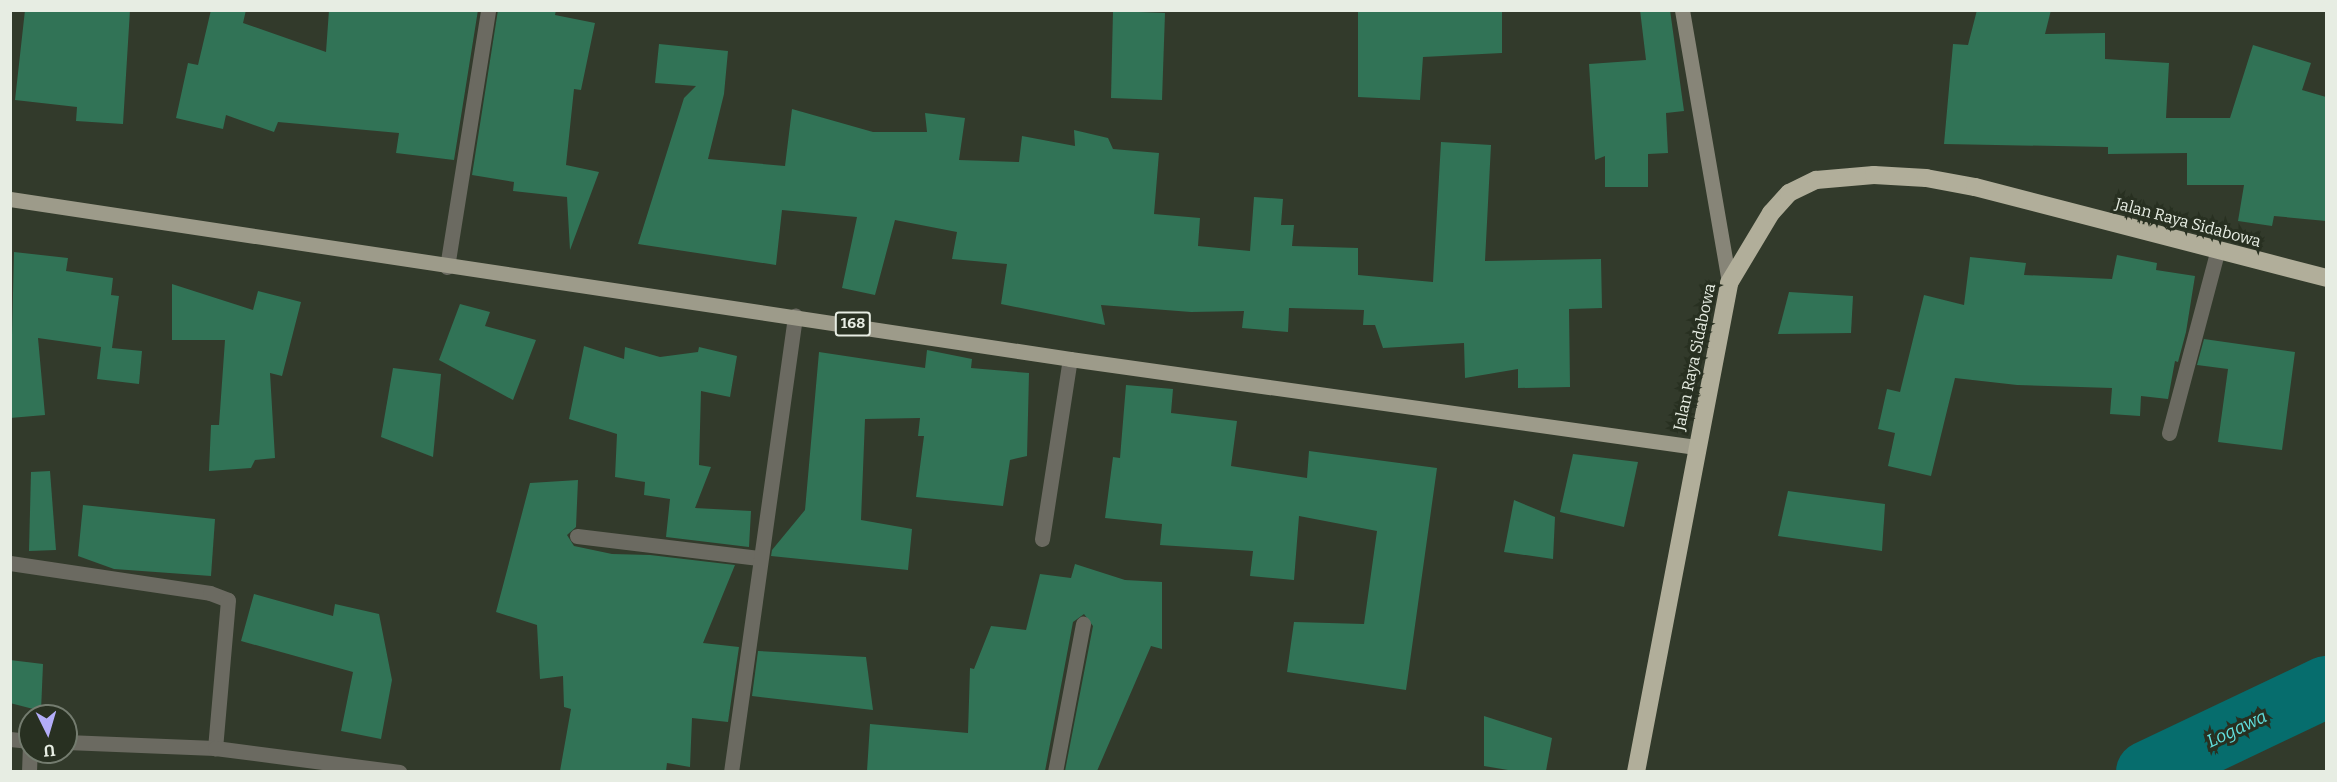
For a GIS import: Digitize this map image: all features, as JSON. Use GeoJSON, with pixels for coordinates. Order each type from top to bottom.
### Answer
{"type":"FeatureCollection","features":[{"type":"Feature","properties":{"kind":"highway","name":"Jalan Raya Sidabowa"},"geometry":{"type":"LineString","coordinates":[[1636,771],[1696,447],[1729,284],[1770,213],[1789,193],[1816,180],[1874,175],[1976,187],[2217,252],[2326,278]]}},
{"type":"Feature","properties":{"kind":"main road"},"geometry":{"type":"LineString","coordinates":[[1682,10],[1729,284]]}},
{"type":"Feature","properties":{"kind":"main road","name":"168"},"geometry":{"type":"LineString","coordinates":[[10,199],[447,267],[795,315],[1070,359],[1696,447]]}},
{"type":"Feature","properties":{"kind":"street"},"geometry":{"type":"LineString","coordinates":[[447,267],[488,10]]}},
{"type":"Feature","properties":{"kind":"street"},"geometry":{"type":"LineString","coordinates":[[2169,433],[2217,252]]}},
{"type":"Feature","properties":{"kind":"street"},"geometry":{"type":"LineString","coordinates":[[731,771],[759,558],[795,315]]}},
{"type":"Feature","properties":{"kind":"street"},"geometry":{"type":"LineString","coordinates":[[1042,539],[1070,359]]}},
{"type":"Feature","properties":{"kind":"street"},"geometry":{"type":"LineString","coordinates":[[578,536],[759,558]]}},
{"type":"Feature","properties":{"kind":"street"},"geometry":{"type":"LineString","coordinates":[[10,563],[210,592],[228,600],[215,747]]}},
{"type":"Feature","properties":{"kind":"street"},"geometry":{"type":"LineString","coordinates":[[1055,771],[1083,624]]}},
{"type":"Feature","properties":{"kind":"street"},"geometry":{"type":"LineString","coordinates":[[78,742],[215,747],[399,771]]}},
{"type":"Feature","properties":{"kind":"building"},"geometry":{"type":"Polygon","coordinates":[[[25,10],[130,10],[123,124],[76,121],[77,107],[15,100],[25,10]]]}},
{"type":"Feature","properties":{"kind":"building"},"geometry":{"type":"Polygon","coordinates":[[[211,10],[246,10],[243,23],[326,52],[329,10],[478,10],[454,160],[396,153],[399,133],[278,122],[274,132],[226,115],[223,129],[176,118],[188,63],[198,65],[211,10]]]}},
{"type":"Feature","properties":{"kind":"building"},"geometry":{"type":"Polygon","coordinates":[[[498,10],[556,10],[555,15],[595,23],[581,90],[574,89],[566,165],[599,172],[570,250],[567,197],[513,191],[514,182],[472,175],[498,10]]]}},
{"type":"Feature","properties":{"kind":"building"},"geometry":{"type":"Polygon","coordinates":[[[1358,10],[1502,10],[1502,53],[1423,57],[1420,100],[1358,97],[1358,10]]]}},
{"type":"Feature","properties":{"kind":"building"},"geometry":{"type":"Polygon","coordinates":[[[1640,10],[1670,10],[1684,111],[1666,113],[1668,153],[1648,154],[1648,187],[1605,187],[1605,156],[1595,160],[1589,64],[1646,60],[1640,10]]]}},
{"type":"Feature","properties":{"kind":"building"},"geometry":{"type":"Polygon","coordinates":[[[1977,10],[2051,10],[2045,34],[2105,33],[2105,59],[2169,63],[2166,118],[2230,118],[2253,45],[2311,63],[2302,90],[2326,97],[2326,221],[2274,216],[2272,226],[2238,221],[2244,185],[2187,185],[2187,153],[2108,154],[2108,147],[1944,144],[1953,44],[1968,45],[1977,10]]]}},
{"type":"Feature","properties":{"kind":"building"},"geometry":{"type":"Polygon","coordinates":[[[1113,11],[1165,13],[1162,100],[1111,98],[1113,11]]]}},
{"type":"Feature","properties":{"kind":"building"},"geometry":{"type":"Polygon","coordinates":[[[659,44],[728,51],[724,94],[708,159],[785,166],[792,109],[873,132],[927,132],[925,113],[965,118],[959,160],[1019,162],[1022,136],[1075,146],[1074,130],[1108,138],[1113,149],[1159,153],[1154,214],[1200,218],[1198,246],[1250,251],[1254,197],[1283,199],[1281,225],[1294,225],[1292,246],[1358,248],[1358,275],[1433,282],[1441,142],[1491,145],[1485,261],[1601,259],[1602,308],[1569,309],[1570,387],[1518,388],[1518,369],[1465,378],[1464,343],[1383,348],[1375,325],[1363,325],[1364,310],[1289,308],[1288,332],[1242,328],[1244,311],[1191,312],[1101,305],[1105,325],[1001,304],[1007,264],[952,259],[957,232],[895,220],[875,295],[842,288],[857,217],[782,210],[776,265],[638,244],[684,98],[696,86],[655,83],[659,44]]]}},
{"type":"Feature","properties":{"kind":"building"},"geometry":{"type":"Polygon","coordinates":[[[14,252],[68,258],[66,271],[113,278],[111,295],[119,296],[112,348],[142,351],[139,384],[97,379],[101,347],[38,338],[45,415],[10,418],[14,252]]]}},
{"type":"Feature","properties":{"kind":"building"},"geometry":{"type":"Polygon","coordinates":[[[2117,255],[2157,263],[2156,270],[2195,276],[2186,332],[2178,362],[2175,361],[2168,399],[2141,396],[2140,416],[2110,414],[2112,388],[2017,385],[1955,378],[1931,476],[1888,466],[1895,433],[1878,429],[1887,389],[1900,392],[1924,295],[1964,305],[1970,257],[2026,263],[2024,275],[2112,279],[2117,255]]]}},
{"type":"Feature","properties":{"kind":"building"},"geometry":{"type":"Polygon","coordinates":[[[172,284],[253,310],[258,291],[301,302],[282,376],[270,373],[275,458],[255,460],[251,468],[209,471],[211,425],[219,425],[225,340],[172,340],[172,284]]]}},
{"type":"Feature","properties":{"kind":"building"},"geometry":{"type":"Polygon","coordinates":[[[1789,292],[1853,296],[1851,333],[1778,334],[1789,292]]]}},
{"type":"Feature","properties":{"kind":"building"},"geometry":{"type":"Polygon","coordinates":[[[460,304],[490,312],[485,326],[536,340],[513,400],[439,360],[460,304]]]}},
{"type":"Feature","properties":{"kind":"building"},"geometry":{"type":"Polygon","coordinates":[[[2204,339],[2295,352],[2282,450],[2218,442],[2228,369],[2197,365],[2204,339]]]}},
{"type":"Feature","properties":{"kind":"building"},"geometry":{"type":"Polygon","coordinates":[[[584,346],[624,359],[625,347],[660,357],[698,352],[699,347],[737,356],[730,397],[701,391],[699,465],[711,467],[695,508],[751,511],[749,547],[666,537],[670,499],[644,495],[645,482],[615,477],[617,434],[569,419],[584,346]]]}},
{"type":"Feature","properties":{"kind":"building"},"geometry":{"type":"Polygon","coordinates":[[[927,350],[972,359],[971,368],[1029,373],[1027,456],[1010,460],[1003,506],[916,497],[924,436],[918,436],[920,418],[865,419],[861,520],[912,529],[908,570],[771,556],[772,550],[805,510],[819,352],[925,368],[927,350]]]}},
{"type":"Feature","properties":{"kind":"building"},"geometry":{"type":"Polygon","coordinates":[[[393,368],[441,374],[433,457],[381,437],[393,368]]]}},
{"type":"Feature","properties":{"kind":"building"},"geometry":{"type":"Polygon","coordinates":[[[1126,385],[1173,389],[1171,413],[1237,421],[1231,466],[1307,478],[1309,451],[1437,468],[1406,690],[1287,672],[1294,622],[1364,624],[1377,531],[1299,516],[1294,580],[1250,576],[1253,551],[1160,545],[1162,524],[1105,518],[1113,457],[1120,458],[1126,385]]]}},
{"type":"Feature","properties":{"kind":"building"},"geometry":{"type":"Polygon","coordinates":[[[1573,454],[1638,462],[1624,527],[1560,512],[1573,454]]]}},
{"type":"Feature","properties":{"kind":"building"},"geometry":{"type":"Polygon","coordinates":[[[50,471],[56,550],[29,551],[31,472],[50,471]]]}},
{"type":"Feature","properties":{"kind":"building"},"geometry":{"type":"Polygon","coordinates":[[[578,480],[576,527],[567,535],[574,546],[612,554],[650,555],[735,565],[703,643],[739,647],[728,722],[692,718],[690,767],[667,763],[666,771],[560,771],[571,709],[564,707],[563,676],[540,679],[537,625],[496,612],[530,483],[578,480]]]}},
{"type":"Feature","properties":{"kind":"building"},"geometry":{"type":"Polygon","coordinates":[[[1788,491],[1885,504],[1882,551],[1778,536],[1788,491]]]}},
{"type":"Feature","properties":{"kind":"building"},"geometry":{"type":"Polygon","coordinates":[[[1514,500],[1555,517],[1553,559],[1504,552],[1514,500]]]}},
{"type":"Feature","properties":{"kind":"building"},"geometry":{"type":"Polygon","coordinates":[[[83,505],[215,519],[211,576],[114,569],[78,556],[83,505]]]}},
{"type":"Feature","properties":{"kind":"building"},"geometry":{"type":"Polygon","coordinates":[[[1075,564],[1125,580],[1162,582],[1162,649],[1151,646],[1097,771],[1065,771],[1093,626],[1084,614],[1073,622],[1045,771],[867,771],[870,724],[968,733],[970,668],[974,669],[991,626],[1026,630],[1040,574],[1071,578],[1075,564]]]}},
{"type":"Feature","properties":{"kind":"building"},"geometry":{"type":"Polygon","coordinates":[[[254,594],[333,616],[335,604],[379,614],[392,680],[381,739],[341,731],[353,672],[241,641],[254,594]]]}},
{"type":"Feature","properties":{"kind":"building"},"geometry":{"type":"Polygon","coordinates":[[[758,651],[866,657],[873,710],[752,696],[758,651]]]}},
{"type":"Feature","properties":{"kind":"building"},"geometry":{"type":"Polygon","coordinates":[[[10,660],[43,664],[41,704],[18,705],[10,703],[10,660]]]}},
{"type":"Feature","properties":{"kind":"building"},"geometry":{"type":"Polygon","coordinates":[[[1484,716],[1552,738],[1546,771],[1514,771],[1484,766],[1484,716]]]}},
{"type":"Feature","properties":{"kind":"waterway","name":"Logawa"},"geometry":{"type":"LineString","coordinates":[[2147,772],[2326,687]]}}]}
